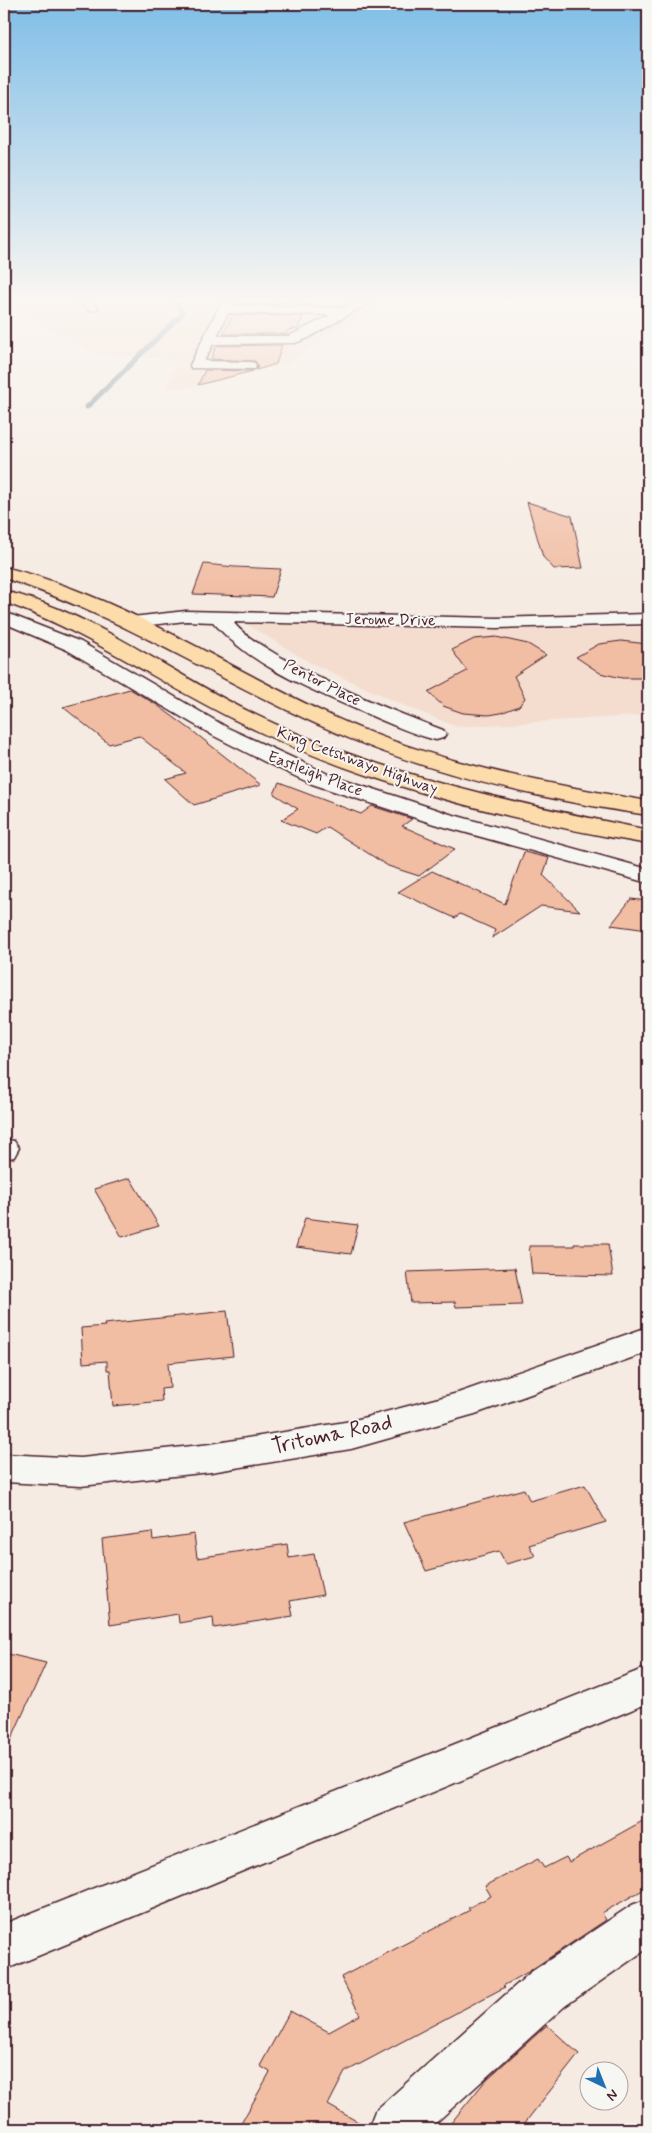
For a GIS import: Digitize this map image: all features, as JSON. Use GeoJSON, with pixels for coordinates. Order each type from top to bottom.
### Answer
{"type":"FeatureCollection","features":[{"type":"Feature","properties":{"kind":"highway","name":"King Cetshwayo Highway"},"geometry":{"type":"LineString","coordinates":[[4,572],[63,592],[132,622],[242,680],[330,723],[375,740],[490,776],[648,808]]}},
{"type":"Feature","properties":{"kind":"highway","name":"King Cetshwayo Highway"},"geometry":{"type":"LineString","coordinates":[[4,596],[74,624],[249,720],[303,744],[359,765],[454,795],[648,837]]}},
{"type":"Feature","properties":{"kind":"street","name":"Jerome Drive"},"geometry":{"type":"LineString","coordinates":[[132,622],[186,616],[497,623],[648,619]]}},
{"type":"Feature","properties":{"kind":"street","name":"Eastleigh Place"},"geometry":{"type":"LineString","coordinates":[[4,617],[74,646],[221,732],[278,761],[320,779],[442,819],[648,876]]}},
{"type":"Feature","properties":{"kind":"street","name":"Pentor Place"},"geometry":{"type":"LineString","coordinates":[[218,617],[231,634],[261,652],[367,706],[436,734]]}},
{"type":"Feature","properties":{"kind":"street","name":"Tritoma Road"},"geometry":{"type":"LineString","coordinates":[[4,1468],[90,1471],[211,1458],[351,1435],[463,1405],[648,1339]]}},
{"type":"Feature","properties":{"kind":"street"},"geometry":{"type":"LineString","coordinates":[[4,1947],[648,1685]]}},
{"type":"Feature","properties":{"kind":"street"},"geometry":{"type":"LineString","coordinates":[[393,2129],[548,1989],[648,1921]]}},
{"type":"Feature","properties":{"kind":"shaded area"},"geometry":{"type":"Polygon","coordinates":[[[246,624],[479,630],[648,627],[648,715],[457,727],[398,703],[309,662],[246,624]]]}},
{"type":"Feature","properties":{"kind":"building"},"geometry":{"type":"Polygon","coordinates":[[[527,502],[572,516],[583,568],[554,569],[543,557],[527,502]]]}},
{"type":"Feature","properties":{"kind":"building"},"geometry":{"type":"Polygon","coordinates":[[[204,564],[281,569],[272,597],[193,594],[204,564]]]}},
{"type":"Feature","properties":{"kind":"building"},"geometry":{"type":"Polygon","coordinates":[[[496,637],[528,644],[546,655],[514,676],[525,698],[519,706],[501,713],[489,715],[463,713],[443,706],[428,692],[467,671],[452,650],[474,639],[496,637]]]}},
{"type":"Feature","properties":{"kind":"building"},"geometry":{"type":"Polygon","coordinates":[[[621,641],[648,644],[648,678],[622,678],[600,673],[576,657],[599,644],[621,641]]]}},
{"type":"Feature","properties":{"kind":"building"},"geometry":{"type":"Polygon","coordinates":[[[130,689],[157,705],[190,729],[261,785],[194,805],[165,779],[186,773],[139,736],[109,744],[63,707],[130,689]]]}},
{"type":"Feature","properties":{"kind":"building"},"geometry":{"type":"Polygon","coordinates":[[[279,783],[361,814],[372,806],[412,819],[402,826],[455,849],[419,876],[388,866],[327,827],[316,834],[281,820],[298,809],[274,794],[279,783]]]}},
{"type":"Feature","properties":{"kind":"building"},"geometry":{"type":"Polygon","coordinates":[[[524,852],[549,858],[543,875],[580,911],[541,906],[492,938],[495,930],[460,914],[455,918],[398,892],[432,871],[505,904],[524,852]]]}},
{"type":"Feature","properties":{"kind":"building"},"geometry":{"type":"Polygon","coordinates":[[[631,899],[648,901],[648,930],[611,925],[631,899]]]}},
{"type":"Feature","properties":{"kind":"building"},"geometry":{"type":"Polygon","coordinates":[[[130,1178],[159,1226],[122,1237],[94,1189],[130,1178]]]}},
{"type":"Feature","properties":{"kind":"building"},"geometry":{"type":"Polygon","coordinates":[[[305,1218],[358,1225],[351,1254],[296,1247],[305,1218]]]}},
{"type":"Feature","properties":{"kind":"building"},"geometry":{"type":"Polygon","coordinates":[[[574,1244],[608,1244],[613,1276],[532,1274],[529,1246],[574,1246],[574,1244]]]}},
{"type":"Feature","properties":{"kind":"building"},"geometry":{"type":"Polygon","coordinates":[[[515,1268],[522,1305],[456,1307],[455,1302],[411,1303],[407,1272],[515,1268]]]}},
{"type":"Feature","properties":{"kind":"building"},"geometry":{"type":"Polygon","coordinates":[[[227,1311],[233,1356],[168,1363],[170,1388],[161,1389],[162,1401],[113,1406],[110,1370],[107,1370],[107,1361],[83,1363],[81,1328],[227,1311]]]}},
{"type":"Feature","properties":{"kind":"building"},"geometry":{"type":"Polygon","coordinates":[[[585,1485],[606,1522],[529,1545],[535,1556],[506,1564],[499,1551],[426,1571],[404,1522],[524,1489],[530,1501],[585,1485]]]}},
{"type":"Feature","properties":{"kind":"building"},"geometry":{"type":"Polygon","coordinates":[[[152,1532],[153,1540],[194,1534],[197,1558],[287,1544],[289,1558],[314,1554],[323,1595],[290,1601],[293,1616],[214,1628],[213,1617],[179,1623],[178,1614],[110,1625],[102,1539],[152,1532]]]}},
{"type":"Feature","properties":{"kind":"building"},"geometry":{"type":"Polygon","coordinates":[[[4,1653],[46,1663],[4,1755],[4,1653]]]}},
{"type":"Feature","properties":{"kind":"building"},"geometry":{"type":"Polygon","coordinates":[[[648,1818],[648,1887],[602,1913],[606,1920],[528,1972],[503,1986],[505,1987],[345,2072],[328,2105],[367,2127],[366,2129],[238,2129],[270,2072],[260,2066],[290,2011],[329,2032],[360,2015],[341,1977],[470,1910],[468,1908],[491,1896],[485,1886],[538,1859],[544,1868],[566,1857],[569,1862],[648,1818]]]}},
{"type":"Feature","properties":{"kind":"building"},"geometry":{"type":"Polygon","coordinates":[[[547,2025],[579,2054],[520,2129],[446,2129],[486,2080],[547,2025]]]}},
{"type":"Feature","properties":{"kind":"waterway"},"geometry":{"type":"LineString","coordinates":[[87,407],[94,401]]}}]}
